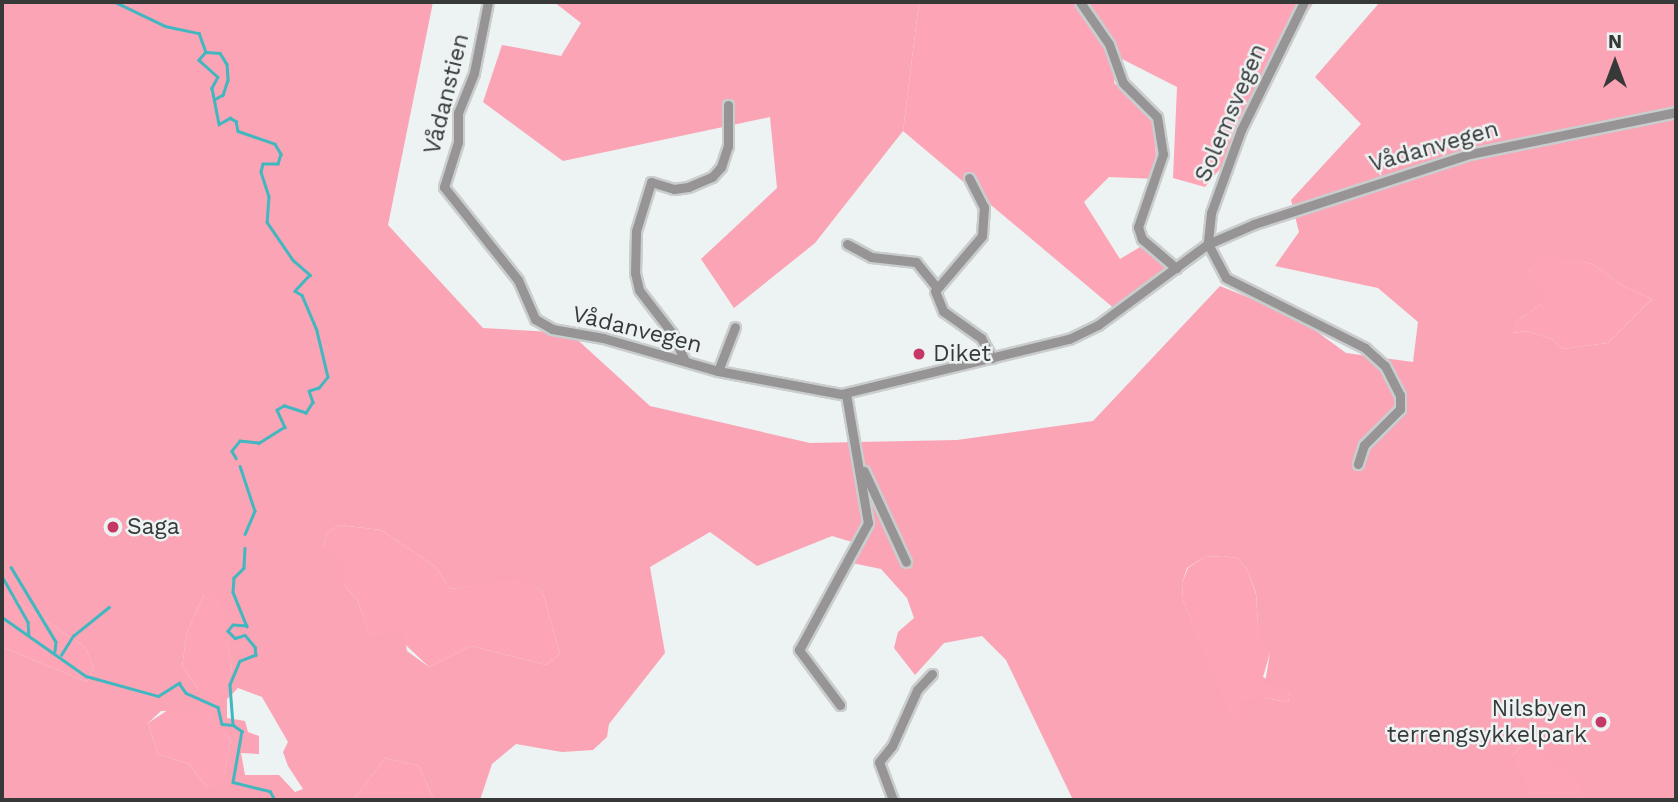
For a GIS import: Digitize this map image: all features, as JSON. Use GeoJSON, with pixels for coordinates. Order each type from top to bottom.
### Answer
{"type":"FeatureCollection","features":[{"type":"Feature","properties":{"kind":"street","name":"Vådanstien"},"geometry":{"type":"LineString","coordinates":[[488,2],[474,73],[458,113],[458,142],[444,187],[517,280],[536,319],[547,327]]}},
{"type":"Feature","properties":{"kind":"street"},"geometry":{"type":"LineString","coordinates":[[1080,2],[1109,44],[1123,83],[1157,117],[1163,154],[1138,227],[1142,239],[1175,268]]}},
{"type":"Feature","properties":{"kind":"street","name":"Solemsvegen"},"geometry":{"type":"LineString","coordinates":[[1209,244],[1212,213],[1241,130],[1304,2]]}},
{"type":"Feature","properties":{"kind":"street"},"geometry":{"type":"LineString","coordinates":[[685,361],[672,333],[639,290],[635,273],[636,231],[651,182],[674,189],[688,187],[712,177],[721,167],[728,146],[727,105]]}},
{"type":"Feature","properties":{"kind":"street","name":"Vådanvegen"},"geometry":{"type":"LineString","coordinates":[[547,327],[718,371],[846,394],[1083,333],[1209,244],[1255,224],[1460,157],[1676,112]]}},
{"type":"Feature","properties":{"kind":"street"},"geometry":{"type":"LineString","coordinates":[[936,287],[982,236],[984,207],[969,178]]}},
{"type":"Feature","properties":{"kind":"street"},"geometry":{"type":"LineString","coordinates":[[847,244],[871,257],[916,262],[936,287],[943,310],[981,338],[992,358]]}},
{"type":"Feature","properties":{"kind":"street"},"geometry":{"type":"LineString","coordinates":[[1209,244],[1226,278],[1365,348],[1385,366],[1400,395],[1400,408],[1364,445],[1358,464]]}},
{"type":"Feature","properties":{"kind":"street","name":"Vådanvegen"},"geometry":{"type":"LineString","coordinates":[[718,371],[735,327]]}},
{"type":"Feature","properties":{"kind":"street"},"geometry":{"type":"LineString","coordinates":[[840,705],[801,658],[799,647],[867,527],[861,466],[846,394]]}},
{"type":"Feature","properties":{"kind":"street"},"geometry":{"type":"LineString","coordinates":[[861,466],[885,508],[906,562]]}},
{"type":"Feature","properties":{"kind":"street"},"geometry":{"type":"LineString","coordinates":[[893,800],[879,762],[892,746],[917,690],[932,674]]}},
{"type":"Feature","properties":{"kind":"shaded area"},"geometry":{"type":"Polygon","coordinates":[[[2,2],[433,2],[388,225],[483,328],[570,333],[650,406],[810,443],[957,440],[1093,421],[1220,286],[1297,317],[1346,353],[1413,362],[1418,322],[1378,288],[1275,266],[1299,232],[1291,200],[1361,124],[1315,77],[1380,2],[1676,2],[1676,800],[1584,800],[1577,779],[1525,741],[1512,756],[1529,791],[1528,800],[1073,800],[1006,660],[982,636],[944,643],[915,675],[894,648],[898,632],[914,618],[907,598],[881,569],[852,563],[852,542],[832,536],[757,566],[710,532],[650,567],[665,653],[609,724],[607,737],[593,750],[562,752],[516,744],[492,764],[480,800],[434,800],[419,766],[385,758],[353,800],[2,800],[2,647],[87,682],[94,668],[85,647],[2,591],[2,2]],[[1543,255],[1529,272],[1543,289],[1541,304],[1517,321],[1513,333],[1526,331],[1552,339],[1563,349],[1608,343],[1652,299],[1623,286],[1593,264],[1543,255]],[[339,525],[327,533],[324,546],[343,566],[343,584],[358,601],[370,638],[390,630],[403,632],[407,651],[429,667],[471,646],[546,665],[560,654],[542,590],[515,579],[450,589],[436,567],[381,530],[339,525]],[[1204,557],[1187,568],[1182,583],[1183,600],[1232,721],[1238,720],[1240,701],[1264,698],[1288,702],[1290,692],[1265,683],[1270,653],[1263,645],[1258,625],[1256,593],[1247,569],[1237,558],[1204,557]],[[204,594],[187,632],[182,667],[199,690],[201,710],[161,711],[148,723],[158,754],[189,764],[206,787],[222,783],[231,740],[211,720],[232,668],[219,594],[204,594]],[[238,688],[227,699],[227,718],[245,721],[248,732],[259,736],[259,754],[241,753],[245,775],[279,775],[295,792],[303,789],[288,766],[283,752],[288,742],[262,697],[238,688]]]}},
{"type":"Feature","properties":{"kind":"shaded area"},"geometry":{"type":"Polygon","coordinates":[[[554,2],[919,2],[903,131],[815,243],[734,308],[701,259],[777,188],[770,117],[563,161],[483,102],[502,45],[561,56],[581,23],[554,2]]]}},
{"type":"Feature","properties":{"kind":"shaded area"},"geometry":{"type":"Polygon","coordinates":[[[919,2],[1314,2],[1292,36],[1243,141],[1205,187],[1173,178],[1177,87],[1118,57],[1114,83],[1154,117],[1157,179],[1109,177],[1084,202],[1120,259],[1145,244],[1168,268],[1116,310],[903,131],[919,2]]]}},
{"type":"Feature","properties":{"kind":"shaded area"},"geometry":{"type":"Polygon","coordinates":[[[1543,254],[1593,264],[1623,286],[1652,299],[1608,343],[1563,349],[1552,339],[1526,331],[1512,333],[1517,321],[1541,304],[1529,272],[1543,254]]]}},
{"type":"Feature","properties":{"kind":"shaded area"},"geometry":{"type":"Polygon","coordinates":[[[339,525],[381,530],[436,567],[450,589],[515,578],[542,590],[560,654],[546,665],[471,646],[429,667],[390,630],[370,639],[358,601],[343,584],[324,546],[327,533],[339,525]]]}},
{"type":"Feature","properties":{"kind":"shaded area"},"geometry":{"type":"Polygon","coordinates":[[[1204,557],[1237,558],[1247,569],[1256,594],[1258,625],[1270,653],[1263,677],[1290,692],[1288,702],[1264,698],[1378,796],[1231,721],[1183,600],[1182,583],[1188,568],[1204,557]]]}},
{"type":"Feature","properties":{"kind":"shaded area"},"geometry":{"type":"Polygon","coordinates":[[[2,591],[85,647],[94,668],[87,682],[2,647],[2,591]]]}},
{"type":"Feature","properties":{"kind":"shaded area"},"geometry":{"type":"Polygon","coordinates":[[[204,594],[220,594],[232,668],[212,720],[231,740],[222,784],[206,787],[189,764],[158,754],[148,723],[199,690],[182,667],[187,632],[204,594]]]}},
{"type":"Feature","properties":{"kind":"shaded area"},"geometry":{"type":"Polygon","coordinates":[[[1525,741],[1676,800],[1511,800],[1512,756],[1525,741]]]}},
{"type":"Feature","properties":{"kind":"shaded area"},"geometry":{"type":"Polygon","coordinates":[[[385,758],[419,766],[434,800],[353,800],[385,758]]]}},
{"type":"Feature","properties":{"kind":"waterway"},"geometry":{"type":"LineString","coordinates":[[115,2],[165,26],[199,33],[206,52],[199,60],[218,77],[212,88],[219,124],[230,118],[236,121],[238,131],[275,144],[281,154],[278,164],[263,164],[261,172],[269,196],[267,222],[293,260],[310,275],[295,291],[302,295],[317,331],[328,377],[319,388],[309,391],[313,402],[306,413],[284,406],[277,410],[285,427],[259,443],[240,441],[232,451],[236,458]]}},
{"type":"Feature","properties":{"kind":"waterway"},"geometry":{"type":"LineString","coordinates":[[206,52],[220,53],[227,64],[228,80],[223,95],[216,99]]}},
{"type":"Feature","properties":{"kind":"waterway"},"geometry":{"type":"LineString","coordinates":[[240,466],[255,511],[245,534]]}},
{"type":"Feature","properties":{"kind":"waterway"},"geometry":{"type":"LineString","coordinates":[[245,548],[244,568],[234,578],[233,592],[247,626],[233,625],[228,631],[235,638],[245,635],[255,647],[256,655],[240,661],[230,685],[233,725],[242,731],[233,782],[270,791],[275,800]]}},
{"type":"Feature","properties":{"kind":"waterway"},"geometry":{"type":"LineString","coordinates":[[11,567],[56,642],[55,651]]}},
{"type":"Feature","properties":{"kind":"waterway"},"geometry":{"type":"LineString","coordinates":[[2,576],[28,622],[29,635]]}},
{"type":"Feature","properties":{"kind":"waterway"},"geometry":{"type":"LineString","coordinates":[[61,655],[73,636],[109,607]]}},
{"type":"Feature","properties":{"kind":"waterway"},"geometry":{"type":"LineString","coordinates":[[2,617],[86,676],[158,696],[179,683],[186,693],[218,707],[222,724],[233,725]]}},
{"type":"Feature","properties":{"kind":"place","name":"Diket"},"geometry":{"type":"Point","coordinates":[919,354]}},
{"type":"Feature","properties":{"kind":"place","name":"Saga"},"geometry":{"type":"Point","coordinates":[113,527]}},
{"type":"Feature","properties":{"kind":"place","name":"Nilsbyen terrengsykkelpark"},"geometry":{"type":"Point","coordinates":[1601,722]}}]}
